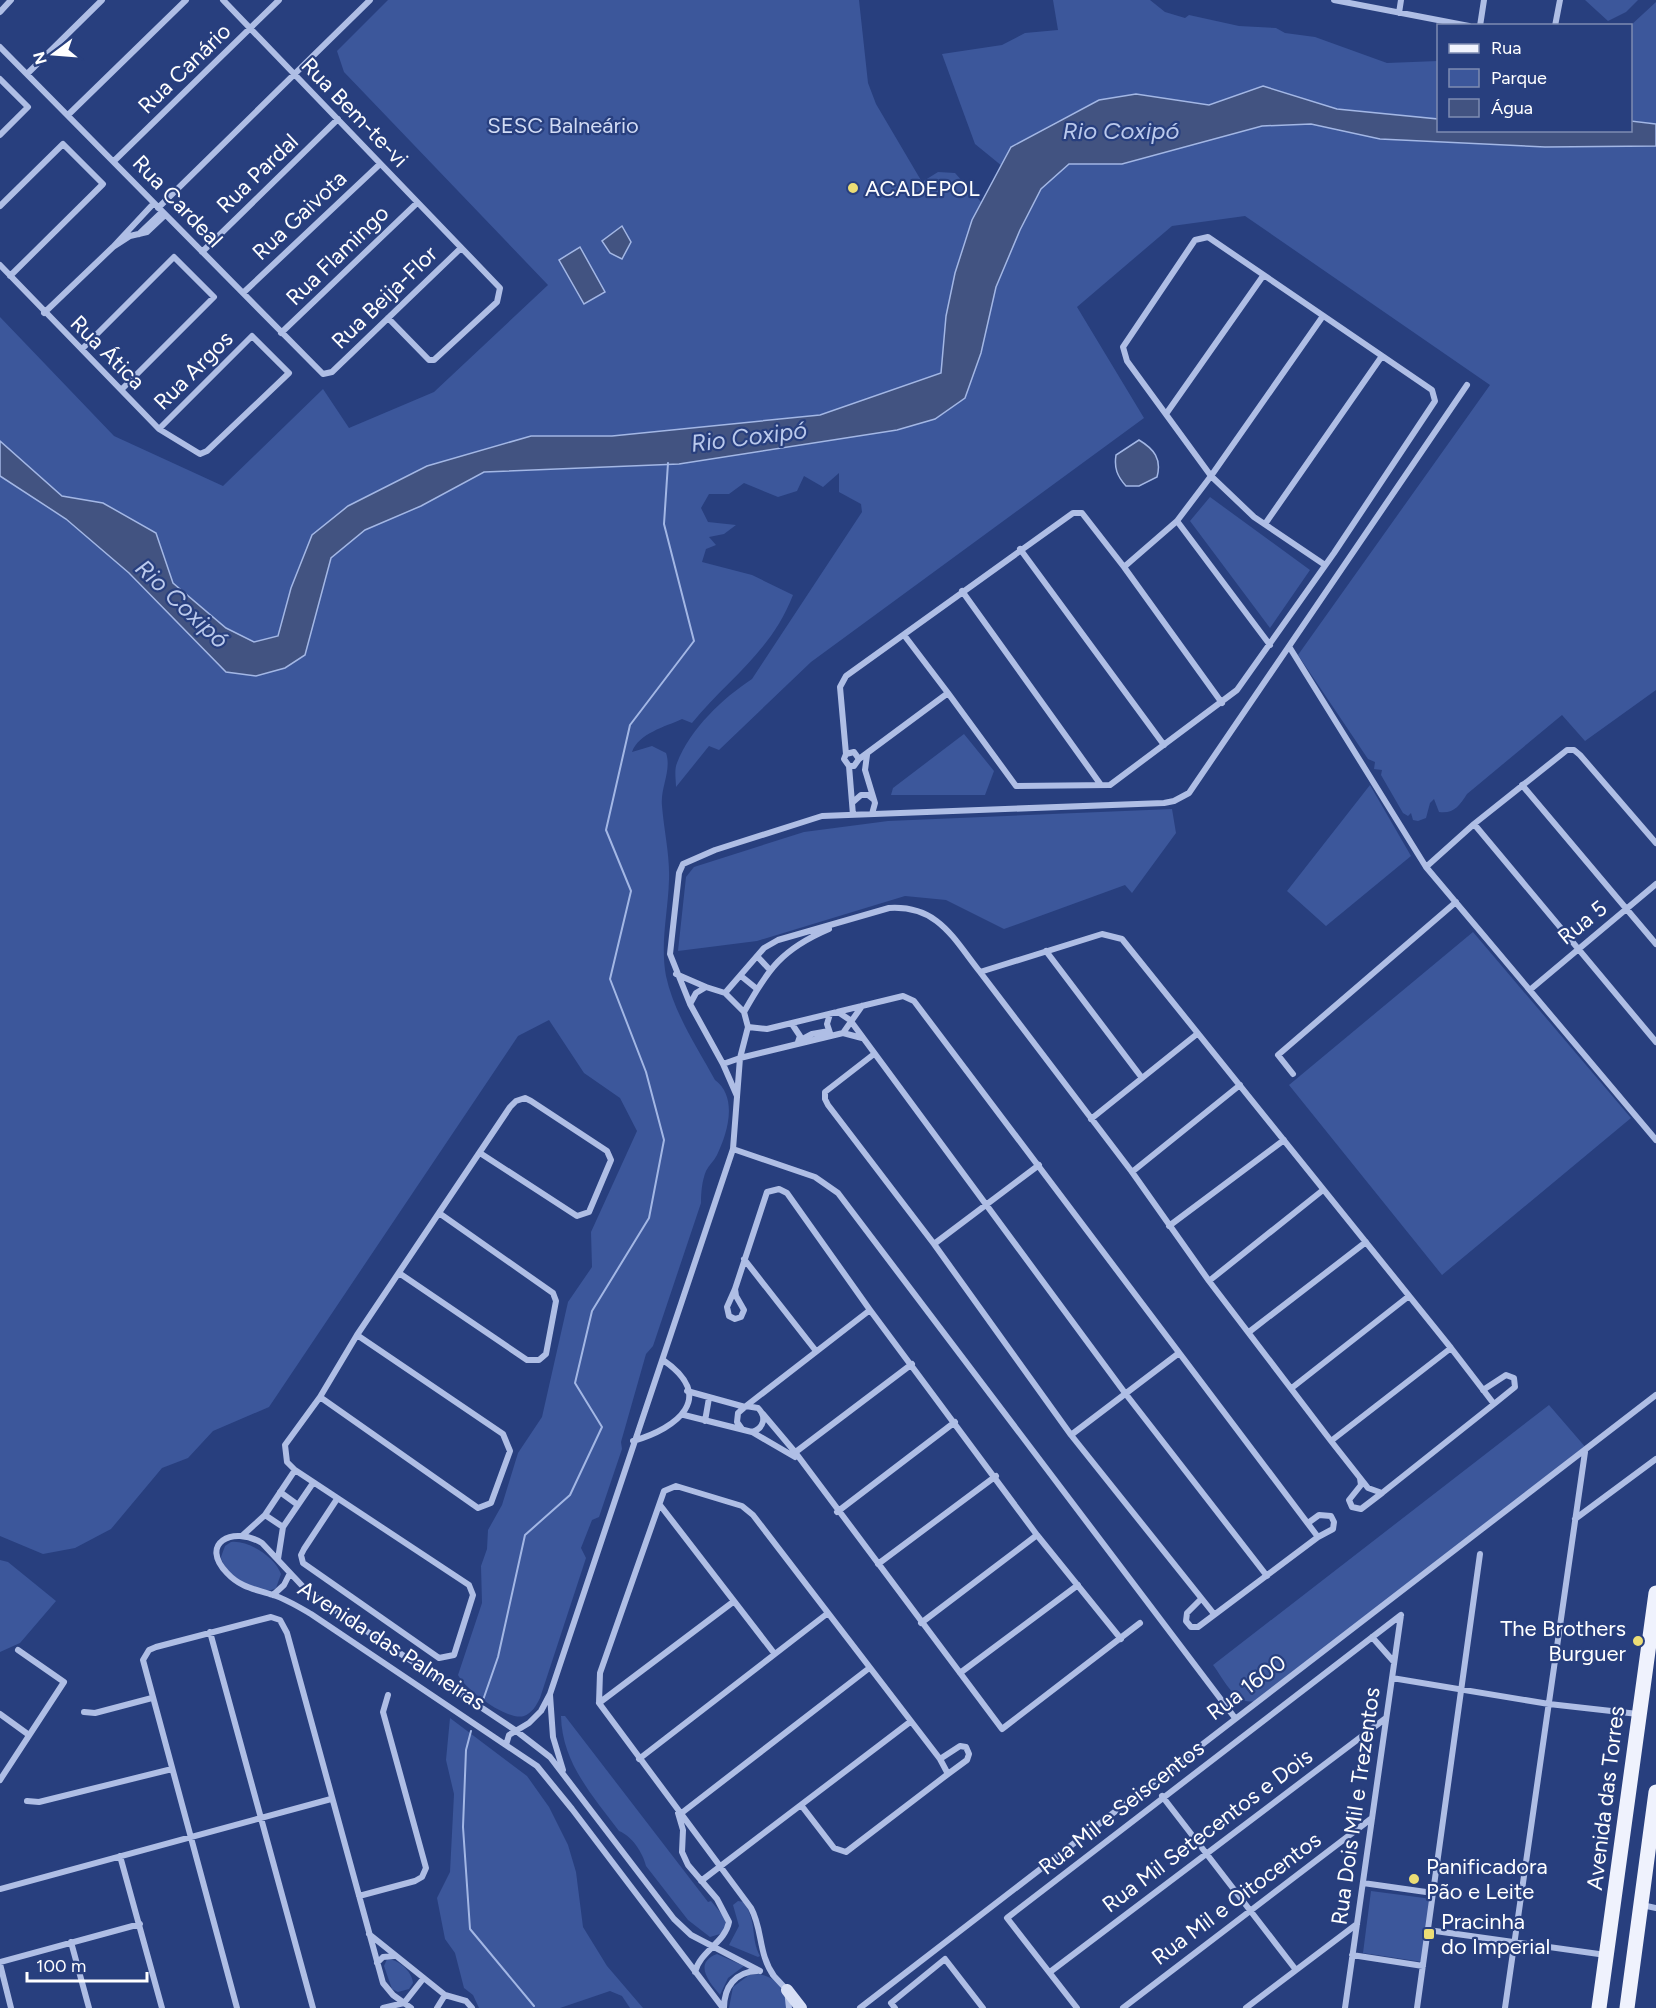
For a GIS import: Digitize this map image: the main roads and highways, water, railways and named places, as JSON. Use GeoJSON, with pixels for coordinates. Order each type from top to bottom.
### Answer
{"type":"FeatureCollection","features":[{"type":"Feature","properties":{"kind":"main road","name":"Avenida das Torres"},"geometry":{"type":"LineString","coordinates":[[1603,2006],[1638,1714],[1656,1593]]}},
{"type":"Feature","properties":{"kind":"main road"},"geometry":{"type":"LineString","coordinates":[[1627,2008],[1648,1906],[1656,1792]]}},
{"type":"Feature","properties":{"kind":"water","name":"Rio Coxipó"},"geometry":{"type":"Polygon","coordinates":[[[1263,86],[1337,109],[1437,119],[1437,132],[1632,132],[1632,121],[1656,124],[1656,146],[1545,147],[1380,139],[1311,124],[1262,126],[1122,164],[1069,164],[1041,189],[1020,230],[996,287],[981,353],[965,398],[935,419],[897,430],[679,464],[484,472],[421,506],[365,530],[331,558],[305,655],[285,668],[256,676],[226,672],[129,573],[66,519],[0,476],[0,441],[62,496],[103,503],[156,533],[173,583],[226,628],[254,642],[278,636],[291,588],[312,535],[348,506],[427,466],[531,436],[612,436],[820,415],[941,373],[946,316],[955,273],[972,220],[1011,147],[1099,100],[1136,94],[1209,105],[1263,86]]]}},
{"type":"Feature","properties":{"kind":"water"},"geometry":{"type":"Polygon","coordinates":[[[622,226],[631,242],[622,259],[610,253],[602,241],[622,226]]]}},
{"type":"Feature","properties":{"kind":"water"},"geometry":{"type":"Polygon","coordinates":[[[580,247],[605,292],[584,304],[559,260],[580,247]]]}},
{"type":"Feature","properties":{"kind":"water"},"geometry":{"type":"Polygon","coordinates":[[[1139,440],[1156,455],[1157,477],[1139,486],[1126,486],[1117,472],[1116,455],[1139,440]]]}},
{"type":"Feature","properties":{"kind":"waterway"},"geometry":{"type":"LineString","coordinates":[[482,1703],[498,1657],[525,1535],[570,1495],[602,1427],[575,1383],[592,1311],[649,1218],[664,1140],[646,1072],[610,979],[631,891],[606,830],[630,725],[694,641],[664,524],[668,463]]}},
{"type":"Feature","properties":{"kind":"waterway"},"geometry":{"type":"LineString","coordinates":[[471,1731],[466,1750],[463,1827],[470,1929],[534,2006]]}},
{"type":"Feature","properties":{"kind":"place","name":"ACADEPOL"},"geometry":{"type":"Point","coordinates":[853,188]}},
{"type":"Feature","properties":{"kind":"place","name":"The Brothers Burguer"},"geometry":{"type":"Point","coordinates":[1638,1641]}},
{"type":"Feature","properties":{"kind":"place","name":"Panificadora Pão e Leite"},"geometry":{"type":"Point","coordinates":[1414,1879]}},
{"type":"Feature","properties":{"kind":"place","name":"Pracinha do Imperial"},"geometry":{"type":"Point","coordinates":[1429,1934]}},
{"type":"Feature","properties":{"kind":"park label","name":"SESC Balneário"},"geometry":{"type":"Point","coordinates":[563,125]}}]}
